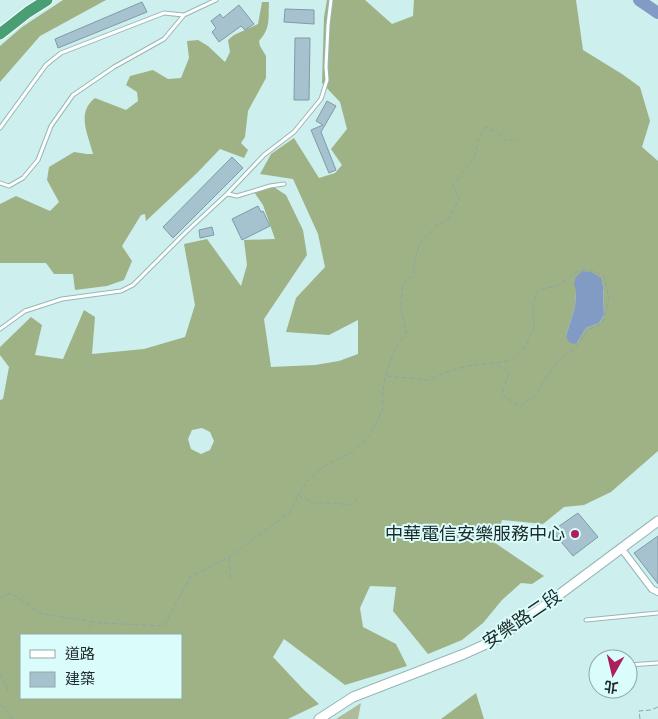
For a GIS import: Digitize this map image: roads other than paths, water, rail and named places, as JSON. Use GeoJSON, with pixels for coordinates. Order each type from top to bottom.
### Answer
{"type":"FeatureCollection","features":[{"type":"Feature","properties":{"kind":"highway"},"geometry":{"type":"LineString","coordinates":[[0,34],[47,0]]}},
{"type":"Feature","properties":{"kind":"street","name":"安樂路二段"},"geometry":{"type":"LineString","coordinates":[[319,719],[353,697],[495,640],[658,522]]}},
{"type":"Feature","properties":{"kind":"street"},"geometry":{"type":"LineString","coordinates":[[621,548],[656,588]]}},
{"type":"Feature","properties":{"kind":"lane"},"geometry":{"type":"LineString","coordinates":[[0,183],[9,186],[23,178],[38,160],[51,126],[73,95],[114,67],[164,39],[184,15],[216,0]]}},
{"type":"Feature","properties":{"kind":"lane"},"geometry":{"type":"LineString","coordinates":[[0,329],[25,312],[62,299],[121,291],[133,284],[227,194],[264,155],[294,132],[321,99],[327,80],[328,25],[331,0]]}},
{"type":"Feature","properties":{"kind":"lane"},"geometry":{"type":"LineString","coordinates":[[0,128],[46,65],[61,53],[164,13],[184,15]]}},
{"type":"Feature","properties":{"kind":"lane"},"geometry":{"type":"LineString","coordinates":[[227,194],[237,196],[270,186],[284,184]]}},
{"type":"Feature","properties":{"kind":"lane"},"geometry":{"type":"LineString","coordinates":[[586,620],[658,613]]}},
{"type":"Feature","properties":{"kind":"lane"},"geometry":{"type":"LineString","coordinates":[[638,664],[658,663]]}},
{"type":"Feature","properties":{"kind":"water"},"geometry":{"type":"Polygon","coordinates":[[[582,271],[591,272],[601,278],[604,315],[599,323],[586,328],[577,343],[573,344],[569,342],[566,336],[575,307],[576,291],[574,283],[576,277],[582,271]]]}},
{"type":"Feature","properties":{"kind":"waterway"},"geometry":{"type":"LineString","coordinates":[[639,0],[658,13]]}},
{"type":"Feature","properties":{"kind":"place","name":"中華電信安樂服務中心"},"geometry":{"type":"Point","coordinates":[575,534]}}]}
